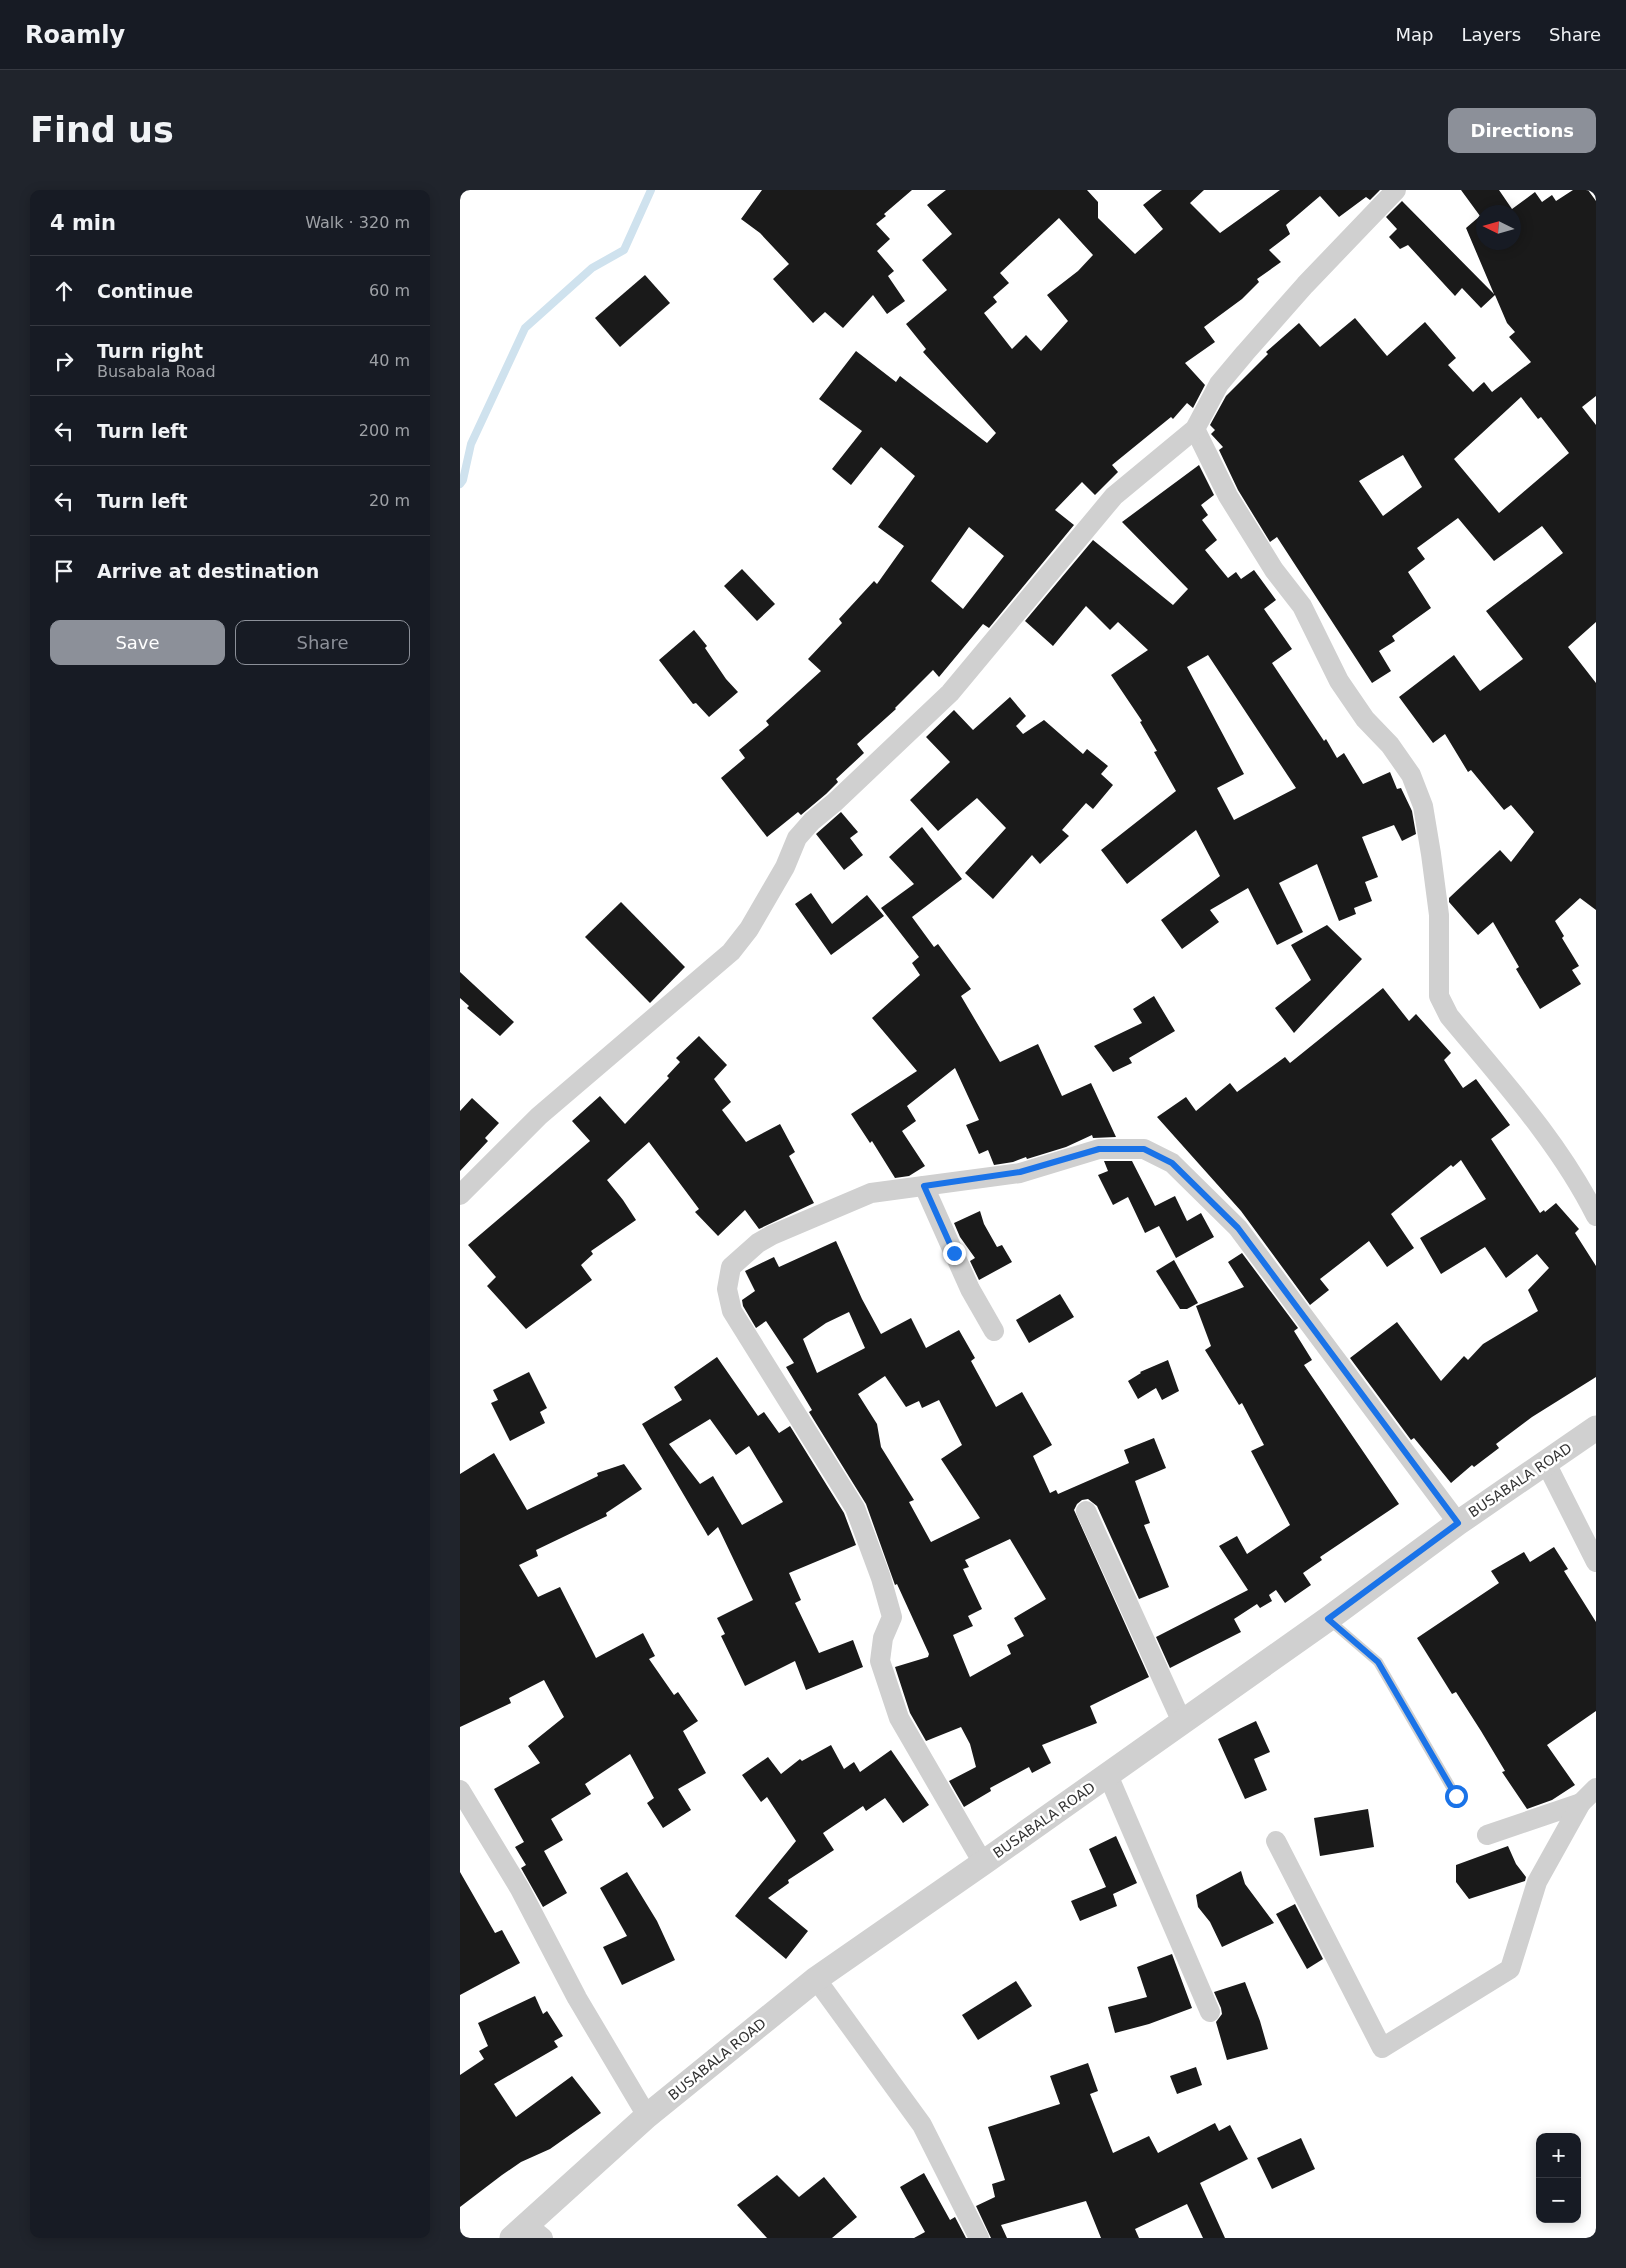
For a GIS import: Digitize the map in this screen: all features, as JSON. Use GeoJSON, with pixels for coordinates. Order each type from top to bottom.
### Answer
{"type":"FeatureCollection","features":[{"type":"Feature","properties":{"kind":"street"},"geometry":{"type":"LineString","coordinates":[[460,1195],[539,1116],[731,952],[754,922],[785,867],[797,838],[812,821],[835,802],[950,693],[1114,496],[1195,429],[1219,384],[1245,352],[1305,285],[1396,190]]}},
{"type":"Feature","properties":{"kind":"street"},"geometry":{"type":"LineString","coordinates":[[1195,429],[1228,496],[1274,570],[1302,606],[1339,681],[1366,719],[1390,745],[1410,775],[1423,806],[1431,854],[1439,915],[1439,996],[1449,1016],[1549,1138],[1596,1216]]}},
{"type":"Feature","properties":{"kind":"street"},"geometry":{"type":"LineString","coordinates":[[984,1863],[899,1718],[880,1661],[883,1638],[892,1618],[881,1578],[855,1508],[732,1311],[727,1290],[730,1267],[758,1244],[772,1236],[871,1193],[1020,1172],[1099,1149],[1144,1149],[1172,1163],[1238,1228],[1458,1523]]}},
{"type":"Feature","properties":{"kind":"street"},"geometry":{"type":"LineString","coordinates":[[924,1186],[970,1289],[994,1331]]}},
{"type":"Feature","properties":{"kind":"street","name":"BUSABALA ROAD"},"geometry":{"type":"LineString","coordinates":[[527,2234],[648,2116],[816,1979],[984,1863],[1328,1619],[1458,1523],[1596,1428]]}},
{"type":"Feature","properties":{"kind":"street"},"geometry":{"type":"LineString","coordinates":[[1546,1463],[1596,1562]]}},
{"type":"Feature","properties":{"kind":"street"},"geometry":{"type":"LineString","coordinates":[[1086,1511],[1182,1722]]}},
{"type":"Feature","properties":{"kind":"street"},"geometry":{"type":"LineString","coordinates":[[1108,1775],[1210,2012]]}},
{"type":"Feature","properties":{"kind":"street"},"geometry":{"type":"LineString","coordinates":[[1276,1842],[1382,2048],[1510,1969],[1537,1882],[1580,1803],[1596,1788]]}},
{"type":"Feature","properties":{"kind":"street"},"geometry":{"type":"LineString","coordinates":[[460,1790],[520,1889],[577,1998],[648,2116]]}},
{"type":"Feature","properties":{"kind":"street"},"geometry":{"type":"LineString","coordinates":[[1487,1835],[1580,1803]]}},
{"type":"Feature","properties":{"kind":"street"},"geometry":{"type":"LineString","coordinates":[[816,1979],[922,2125],[979,2238]]}},
{"type":"Feature","properties":{"kind":"lane"},"geometry":{"type":"LineString","coordinates":[[1328,1619],[1378,1662],[1456,1796]]}},
{"type":"Feature","properties":{"kind":"building"},"geometry":{"type":"Polygon","coordinates":[[[762,190],[912,190],[884,214],[886,216],[876,224],[890,239],[877,251],[894,271],[888,276],[905,301],[887,314],[873,295],[843,328],[825,312],[813,323],[773,279],[789,264],[760,233],[741,219],[762,190]]]}},
{"type":"Feature","properties":{"kind":"building"},"geometry":{"type":"Polygon","coordinates":[[[946,190],[1087,190],[1098,202],[1098,218],[1135,254],[1163,229],[1143,205],[1162,190],[1204,190],[1190,203],[1220,233],[1280,190],[1380,190],[1370,200],[1366,197],[1339,217],[1320,196],[1286,225],[1290,234],[1269,250],[1281,262],[1257,279],[1259,282],[1242,299],[1204,327],[1215,342],[1185,363],[1205,385],[1193,408],[1187,403],[1173,419],[1171,417],[1112,465],[1118,472],[1095,495],[1082,482],[1055,510],[1074,525],[989,628],[983,624],[939,677],[933,670],[896,709],[857,744],[864,753],[836,779],[838,782],[826,794],[801,815],[798,812],[767,837],[721,778],[745,758],[739,750],[769,725],[766,721],[821,671],[808,659],[842,623],[839,619],[874,581],[877,584],[904,546],[878,527],[915,476],[881,447],[851,485],[832,469],[862,431],[819,399],[856,351],[896,382],[900,376],[987,443],[996,433],[923,352],[926,349],[906,324],[947,290],[922,260],[952,234],[927,205],[946,190]],[[1059,218],[1000,273],[1009,283],[993,297],[997,302],[984,313],[1012,349],[1026,335],[1041,351],[1068,321],[1047,295],[1078,271],[1093,255],[1059,218]],[[969,527],[931,581],[963,609],[1004,556],[969,527]]]}},
{"type":"Feature","properties":{"kind":"building"},"geometry":{"type":"Polygon","coordinates":[[[1461,190],[1499,190],[1509,205],[1476,205],[1476,211],[1461,190]]]}},
{"type":"Feature","properties":{"kind":"building"},"geometry":{"type":"Polygon","coordinates":[[[1573,190],[1588,190],[1596,201],[1596,396],[1582,407],[1596,425],[1596,622],[1568,647],[1596,683],[1596,910],[1580,898],[1555,921],[1564,936],[1562,938],[1579,966],[1572,970],[1581,984],[1540,1009],[1516,969],[1519,967],[1493,922],[1478,935],[1449,902],[1449,898],[1500,850],[1511,862],[1534,832],[1511,805],[1504,810],[1471,770],[1468,772],[1445,734],[1433,743],[1399,697],[1454,655],[1480,691],[1523,659],[1486,611],[1563,553],[1542,526],[1494,561],[1458,518],[1417,548],[1425,559],[1408,572],[1431,608],[1392,636],[1395,641],[1379,651],[1391,671],[1372,683],[1277,537],[1270,542],[1238,490],[1219,450],[1223,447],[1211,434],[1215,430],[1210,425],[1226,396],[1268,354],[1266,352],[1299,323],[1320,347],[1355,318],[1387,356],[1425,322],[1456,358],[1448,365],[1473,392],[1484,382],[1492,392],[1531,362],[1509,337],[1515,332],[1507,323],[1495,295],[1481,308],[1462,288],[1455,296],[1408,245],[1400,249],[1389,237],[1397,229],[1386,217],[1402,201],[1494,294],[1466,228],[1476,219],[1476,250],[1521,250],[1521,205],[1517,205],[1535,192],[1542,202],[1552,195],[1556,201],[1573,190]],[[1521,397],[1454,459],[1499,513],[1569,453],[1541,417],[1538,419],[1521,397]],[[1403,455],[1359,481],[1383,516],[1422,487],[1403,455]]]}},
{"type":"Feature","properties":{"kind":"building"},"geometry":{"type":"Polygon","coordinates":[[[645,275],[670,303],[620,347],[595,318],[645,275]]]}},
{"type":"Feature","properties":{"kind":"building"},"geometry":{"type":"Polygon","coordinates":[[[1199,465],[1214,495],[1201,505],[1208,515],[1202,520],[1217,540],[1205,550],[1228,578],[1236,572],[1241,579],[1254,570],[1276,600],[1264,609],[1292,649],[1272,663],[1324,741],[1326,739],[1337,758],[1344,753],[1363,784],[1390,772],[1397,789],[1401,788],[1412,811],[1416,834],[1402,841],[1394,825],[1362,837],[1378,877],[1365,882],[1372,901],[1354,908],[1356,914],[1339,921],[1317,864],[1279,883],[1303,932],[1277,945],[1248,888],[1210,910],[1219,922],[1182,949],[1161,920],[1220,876],[1196,830],[1127,884],[1101,850],[1176,791],[1154,752],[1157,751],[1140,722],[1142,721],[1111,675],[1148,650],[1118,622],[1110,630],[1086,606],[1053,646],[1025,621],[1093,540],[1173,605],[1188,589],[1122,522],[1199,465]],[[1208,655],[1187,667],[1244,774],[1217,788],[1234,820],[1296,788],[1208,655]]]}},
{"type":"Feature","properties":{"kind":"building"},"geometry":{"type":"Polygon","coordinates":[[[742,569],[775,604],[757,621],[724,586],[742,569]]]}},
{"type":"Feature","properties":{"kind":"building"},"geometry":{"type":"Polygon","coordinates":[[[694,630],[707,646],[705,648],[726,679],[738,692],[709,717],[696,703],[693,704],[659,660],[694,630]]]}},
{"type":"Feature","properties":{"kind":"building"},"geometry":{"type":"Polygon","coordinates":[[[1010,697],[1026,716],[1016,726],[1023,734],[1044,720],[1083,754],[1087,749],[1108,766],[1101,774],[1113,785],[1093,809],[1086,803],[1062,830],[1069,836],[1040,864],[1032,855],[993,899],[965,873],[1006,828],[977,798],[938,831],[910,800],[950,762],[926,737],[954,710],[973,730],[1010,697]]]}},
{"type":"Feature","properties":{"kind":"building"},"geometry":{"type":"Polygon","coordinates":[[[841,812],[858,832],[850,838],[863,855],[844,870],[816,834],[841,812]]]}},
{"type":"Feature","properties":{"kind":"building"},"geometry":{"type":"Polygon","coordinates":[[[922,827],[962,879],[912,917],[934,947],[938,944],[971,989],[961,996],[1000,1062],[1038,1044],[1062,1096],[1091,1083],[1116,1137],[1093,1138],[1092,1135],[1066,1147],[1027,1159],[1026,1157],[1013,1162],[994,1165],[988,1150],[979,1154],[966,1125],[979,1120],[955,1068],[907,1106],[916,1121],[902,1131],[925,1166],[909,1176],[895,1178],[872,1141],[870,1143],[851,1114],[917,1071],[872,1018],[920,975],[912,963],[919,957],[881,908],[914,884],[889,857],[922,827]]]}},
{"type":"Feature","properties":{"kind":"building"},"geometry":{"type":"Polygon","coordinates":[[[811,893],[832,924],[867,895],[884,916],[831,955],[795,904],[811,893]]]}},
{"type":"Feature","properties":{"kind":"building"},"geometry":{"type":"Polygon","coordinates":[[[621,902],[685,967],[650,1003],[585,937],[621,902]]]}},
{"type":"Feature","properties":{"kind":"building"},"geometry":{"type":"Polygon","coordinates":[[[1327,925],[1362,959],[1294,1033],[1275,1008],[1311,980],[1291,945],[1327,925]]]}},
{"type":"Feature","properties":{"kind":"building"},"geometry":{"type":"Polygon","coordinates":[[[460,972],[514,1022],[500,1036],[467,1008],[469,1006],[460,998],[460,972]]]}},
{"type":"Feature","properties":{"kind":"building"},"geometry":{"type":"Polygon","coordinates":[[[1383,988],[1409,1021],[1416,1014],[1451,1053],[1444,1060],[1463,1088],[1476,1079],[1510,1125],[1491,1139],[1540,1213],[1544,1210],[1545,1212],[1556,1203],[1579,1229],[1575,1233],[1596,1266],[1596,1377],[1532,1417],[1496,1444],[1499,1448],[1474,1467],[1472,1465],[1451,1483],[1414,1438],[1411,1440],[1350,1358],[1397,1322],[1441,1381],[1464,1356],[1468,1360],[1483,1344],[1538,1311],[1528,1290],[1549,1268],[1537,1254],[1506,1278],[1485,1247],[1441,1274],[1420,1238],[1486,1199],[1461,1160],[1453,1167],[1451,1165],[1391,1214],[1414,1248],[1387,1267],[1369,1241],[1320,1279],[1329,1290],[1310,1305],[1241,1211],[1157,1117],[1186,1097],[1196,1111],[1230,1083],[1237,1092],[1285,1057],[1290,1063],[1383,988]]]}},
{"type":"Feature","properties":{"kind":"building"},"geometry":{"type":"Polygon","coordinates":[[[1154,996],[1175,1031],[1129,1058],[1132,1063],[1113,1072],[1094,1046],[1142,1023],[1133,1009],[1154,996]]]}},
{"type":"Feature","properties":{"kind":"building"},"geometry":{"type":"Polygon","coordinates":[[[699,1036],[727,1065],[714,1079],[731,1102],[722,1110],[746,1142],[780,1124],[795,1152],[789,1156],[814,1203],[759,1229],[745,1210],[718,1236],[695,1212],[699,1209],[649,1142],[607,1180],[636,1220],[591,1251],[593,1254],[581,1265],[592,1280],[526,1329],[487,1286],[496,1277],[468,1245],[590,1141],[572,1121],[600,1096],[625,1124],[669,1078],[667,1076],[680,1062],[676,1058],[699,1036]]]}},
{"type":"Feature","properties":{"kind":"building"},"geometry":{"type":"Polygon","coordinates":[[[472,1098],[499,1123],[485,1138],[488,1141],[460,1171],[460,1111],[472,1098]]]}},
{"type":"Feature","properties":{"kind":"building"},"geometry":{"type":"Polygon","coordinates":[[[1104,1161],[1132,1161],[1155,1206],[1175,1196],[1187,1221],[1201,1213],[1214,1237],[1176,1258],[1159,1226],[1145,1233],[1128,1197],[1113,1205],[1098,1175],[1108,1171],[1104,1161]]]}},
{"type":"Feature","properties":{"kind":"building"},"geometry":{"type":"Polygon","coordinates":[[[980,1211],[984,1224],[997,1247],[1002,1245],[1012,1262],[979,1280],[970,1261],[975,1258],[960,1237],[954,1223],[980,1211]]]}},
{"type":"Feature","properties":{"kind":"building"},"geometry":{"type":"Polygon","coordinates":[[[836,1241],[862,1299],[881,1334],[911,1318],[926,1348],[959,1330],[975,1358],[971,1361],[996,1407],[1022,1392],[1052,1445],[1033,1456],[1050,1493],[1056,1490],[1058,1494],[1129,1463],[1124,1450],[1154,1438],[1166,1468],[1135,1481],[1150,1523],[1144,1525],[1169,1587],[1139,1599],[1097,1506],[1088,1499],[1082,1500],[1074,1510],[1149,1677],[1090,1706],[1097,1723],[1042,1745],[1051,1763],[1032,1773],[1029,1767],[990,1788],[991,1791],[964,1807],[949,1781],[976,1767],[970,1744],[961,1727],[926,1741],[910,1713],[895,1667],[928,1657],[929,1654],[897,1584],[895,1585],[866,1504],[809,1412],[812,1410],[786,1367],[794,1363],[766,1321],[756,1328],[743,1306],[742,1300],[755,1291],[745,1271],[774,1257],[779,1267],[836,1241]],[[849,1312],[826,1323],[803,1339],[817,1373],[865,1348],[849,1312]],[[885,1376],[858,1394],[877,1424],[881,1447],[914,1500],[909,1502],[931,1542],[980,1518],[941,1459],[962,1445],[939,1400],[922,1408],[919,1401],[906,1407],[885,1376]],[[1010,1539],[965,1560],[969,1567],[963,1569],[982,1609],[968,1616],[973,1626],[953,1635],[970,1677],[1011,1654],[1007,1645],[1024,1636],[1014,1618],[1046,1599],[1010,1539]]]}},
{"type":"Feature","properties":{"kind":"building"},"geometry":{"type":"Polygon","coordinates":[[[1242,1253],[1298,1328],[1294,1331],[1312,1360],[1304,1365],[1399,1504],[1320,1557],[1322,1560],[1303,1573],[1311,1585],[1285,1603],[1276,1590],[1269,1595],[1272,1601],[1260,1608],[1257,1604],[1234,1619],[1241,1632],[1170,1668],[1156,1637],[1248,1590],[1219,1546],[1237,1536],[1247,1554],[1290,1525],[1251,1451],[1264,1445],[1242,1403],[1239,1405],[1205,1350],[1211,1346],[1196,1306],[1244,1287],[1228,1262],[1242,1253]]]}},
{"type":"Feature","properties":{"kind":"building"},"geometry":{"type":"Polygon","coordinates":[[[1174,1260],[1198,1303],[1187,1309],[1180,1309],[1156,1271],[1174,1260]]]}},
{"type":"Feature","properties":{"kind":"building"},"geometry":{"type":"Polygon","coordinates":[[[1060,1294],[1074,1317],[1029,1343],[1016,1320],[1060,1294]]]}},
{"type":"Feature","properties":{"kind":"building"},"geometry":{"type":"Polygon","coordinates":[[[717,1357],[758,1416],[764,1412],[779,1433],[790,1426],[844,1513],[856,1545],[789,1573],[801,1600],[795,1603],[819,1653],[853,1640],[863,1667],[806,1690],[795,1661],[745,1686],[721,1636],[725,1634],[717,1618],[753,1600],[718,1527],[708,1536],[642,1424],[682,1400],[674,1387],[717,1357]],[[710,1419],[669,1444],[700,1484],[713,1476],[742,1525],[783,1502],[749,1446],[736,1455],[710,1419]]]}},
{"type":"Feature","properties":{"kind":"building"},"geometry":{"type":"Polygon","coordinates":[[[1168,1360],[1179,1391],[1162,1400],[1156,1388],[1138,1399],[1128,1381],[1140,1372],[1168,1360]]]}},
{"type":"Feature","properties":{"kind":"building"},"geometry":{"type":"Polygon","coordinates":[[[529,1372],[547,1408],[540,1412],[545,1423],[510,1441],[491,1403],[498,1400],[493,1390],[529,1372]]]}},
{"type":"Feature","properties":{"kind":"building"},"geometry":{"type":"Polygon","coordinates":[[[494,1453],[527,1510],[598,1476],[597,1473],[624,1464],[642,1489],[606,1513],[607,1516],[536,1550],[538,1556],[519,1565],[538,1597],[560,1587],[596,1658],[643,1633],[655,1656],[649,1659],[674,1695],[678,1692],[698,1721],[683,1731],[706,1773],[678,1789],[691,1810],[663,1828],[647,1803],[654,1798],[630,1754],[585,1784],[591,1794],[551,1819],[563,1840],[544,1851],[567,1893],[543,1907],[521,1868],[526,1865],[515,1847],[524,1842],[494,1789],[540,1763],[528,1746],[564,1717],[544,1680],[509,1698],[511,1703],[460,1727],[460,1474],[494,1453]]]}},
{"type":"Feature","properties":{"kind":"building"},"geometry":{"type":"Polygon","coordinates":[[[1554,1547],[1568,1569],[1564,1571],[1596,1622],[1596,1711],[1547,1745],[1575,1785],[1552,1800],[1527,1809],[1502,1772],[1505,1771],[1456,1692],[1452,1694],[1417,1638],[1499,1583],[1491,1571],[1524,1552],[1530,1562],[1554,1547]]]}},
{"type":"Feature","properties":{"kind":"building"},"geometry":{"type":"Polygon","coordinates":[[[1256,1721],[1270,1752],[1254,1759],[1267,1790],[1245,1799],[1218,1739],[1256,1721]]]}},
{"type":"Feature","properties":{"kind":"building"},"geometry":{"type":"Polygon","coordinates":[[[831,1745],[844,1769],[854,1762],[860,1772],[891,1750],[929,1805],[903,1823],[885,1798],[866,1811],[863,1806],[823,1833],[834,1850],[788,1880],[789,1883],[768,1898],[808,1931],[786,1959],[735,1916],[796,1841],[767,1797],[761,1802],[742,1775],[768,1757],[781,1774],[800,1759],[802,1761],[831,1745]]]}},
{"type":"Feature","properties":{"kind":"building"},"geometry":{"type":"Polygon","coordinates":[[[1368,1809],[1374,1847],[1320,1856],[1314,1818],[1368,1809]]]}},
{"type":"Feature","properties":{"kind":"building"},"geometry":{"type":"Polygon","coordinates":[[[1116,1836],[1137,1883],[1113,1894],[1117,1906],[1080,1921],[1071,1901],[1106,1887],[1089,1849],[1116,1836]]]}},
{"type":"Feature","properties":{"kind":"building"},"geometry":{"type":"Polygon","coordinates":[[[1508,1846],[1516,1864],[1526,1877],[1525,1881],[1469,1899],[1456,1882],[1456,1865],[1508,1846]]]}},
{"type":"Feature","properties":{"kind":"building"},"geometry":{"type":"Polygon","coordinates":[[[1241,1871],[1245,1884],[1274,1923],[1222,1947],[1210,1922],[1198,1907],[1196,1895],[1241,1871]]]}},
{"type":"Feature","properties":{"kind":"building"},"geometry":{"type":"Polygon","coordinates":[[[460,1872],[495,1933],[502,1930],[520,1963],[460,1995],[460,1872]]]}},
{"type":"Feature","properties":{"kind":"building"},"geometry":{"type":"Polygon","coordinates":[[[627,1872],[657,1921],[675,1960],[622,1985],[603,1947],[627,1936],[600,1888],[627,1872]]]}},
{"type":"Feature","properties":{"kind":"building"},"geometry":{"type":"Polygon","coordinates":[[[1295,1904],[1323,1959],[1307,1969],[1276,1914],[1295,1904]]]}},
{"type":"Feature","properties":{"kind":"building"},"geometry":{"type":"Polygon","coordinates":[[[1172,1954],[1192,2008],[1149,2024],[1115,2033],[1108,2007],[1147,1997],[1137,1967],[1172,1954]]]}},
{"type":"Feature","properties":{"kind":"building"},"geometry":{"type":"Polygon","coordinates":[[[1016,1981],[1032,2006],[978,2040],[962,2015],[1016,1981]]]}},
{"type":"Feature","properties":{"kind":"building"},"geometry":{"type":"Polygon","coordinates":[[[1245,1982],[1260,2021],[1268,2049],[1227,2060],[1216,2022],[1222,2014],[1221,2008],[1214,1992],[1245,1982]]]}},
{"type":"Feature","properties":{"kind":"building"},"geometry":{"type":"Polygon","coordinates":[[[535,1996],[543,2014],[547,2011],[563,2036],[554,2041],[558,2047],[494,2084],[516,2117],[572,2076],[601,2113],[550,2149],[521,2162],[460,2207],[460,2075],[484,2059],[479,2051],[488,2046],[478,2023],[535,1996]]]}},
{"type":"Feature","properties":{"kind":"building"},"geometry":{"type":"Polygon","coordinates":[[[1088,2063],[1098,2091],[1090,2094],[1113,2153],[1149,2136],[1158,2153],[1215,2123],[1219,2131],[1230,2125],[1248,2159],[1200,2183],[1225,2238],[1203,2238],[1187,2204],[1135,2229],[1139,2238],[1101,2238],[1086,2201],[1001,2225],[1007,2238],[991,2238],[976,2206],[995,2197],[992,2184],[1005,2180],[988,2127],[1060,2104],[1050,2076],[1088,2063]]]}},
{"type":"Feature","properties":{"kind":"building"},"geometry":{"type":"Polygon","coordinates":[[[1196,2067],[1202,2085],[1177,2094],[1170,2076],[1196,2067]]]}},
{"type":"Feature","properties":{"kind":"building"},"geometry":{"type":"Polygon","coordinates":[[[1301,2138],[1315,2169],[1272,2189],[1257,2158],[1301,2138]]]}},
{"type":"Feature","properties":{"kind":"building"},"geometry":{"type":"Polygon","coordinates":[[[924,2173],[950,2220],[955,2217],[966,2238],[914,2238],[925,2232],[900,2187],[924,2173]]]}},
{"type":"Feature","properties":{"kind":"building"},"geometry":{"type":"Polygon","coordinates":[[[777,2175],[799,2197],[824,2177],[857,2217],[832,2238],[767,2238],[737,2205],[777,2175]]]}},
{"type":"Feature","properties":{"kind":"waterway"},"geometry":{"type":"LineString","coordinates":[[460,484],[463,480],[471,444],[525,328],[592,268],[624,250],[651,190]]}},
{"type":"Feature","properties":{"kind":"route"},"geometry":{"type":"LineString","coordinates":[[954,1253],[924,1186],[1020,1172],[1099,1149],[1144,1149],[1172,1163],[1238,1228],[1458,1523],[1328,1619],[1378,1662],[1456,1796]]}}]}
